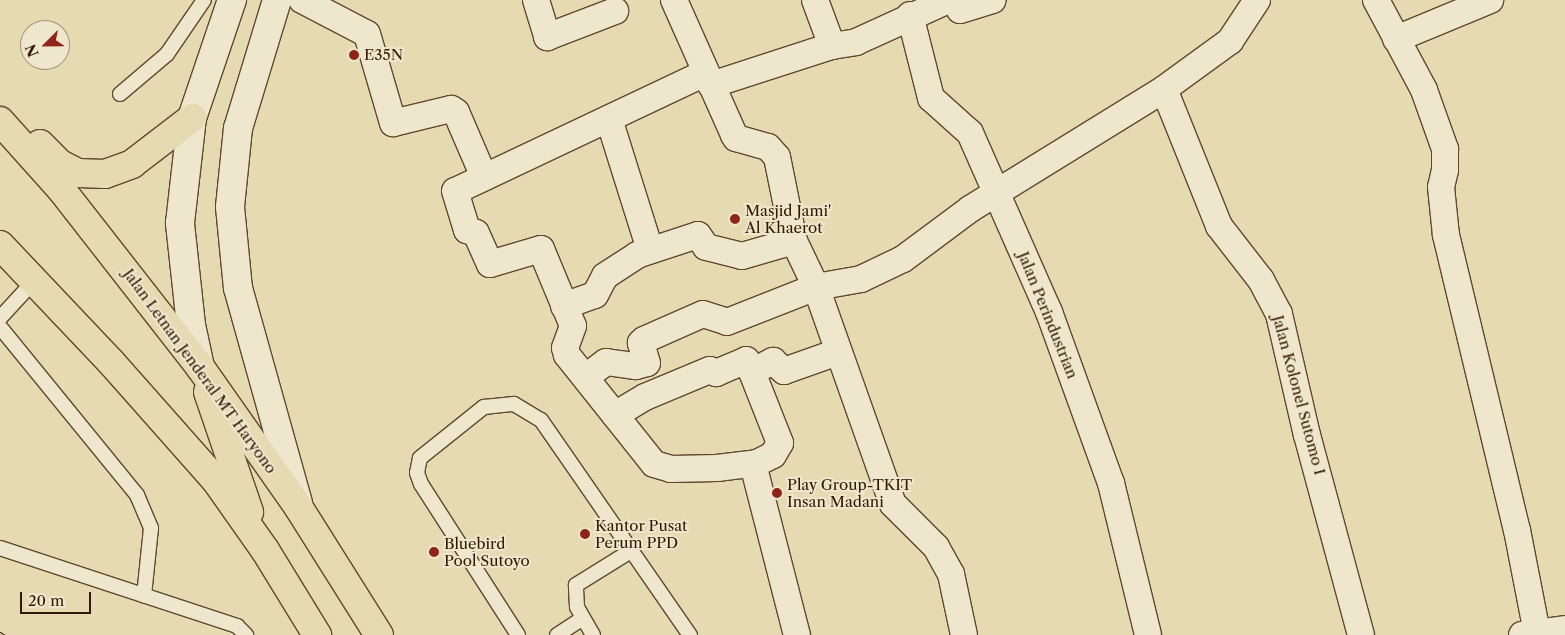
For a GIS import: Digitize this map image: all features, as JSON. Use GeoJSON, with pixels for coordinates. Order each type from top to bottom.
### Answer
{"type":"FeatureCollection","features":[{"type":"Feature","properties":{"kind":"main road"},"geometry":{"type":"LineString","coordinates":[[0,104],[60,164],[78,173],[105,174],[132,164],[192,118]]}},
{"type":"Feature","properties":{"kind":"main road","name":"Jalan Letnan Jenderal MT Haryono"},"geometry":{"type":"LineString","coordinates":[[0,122],[61,189],[200,367],[299,508],[379,635]]}},
{"type":"Feature","properties":{"kind":"main road"},"geometry":{"type":"LineString","coordinates":[[0,244],[35,280],[217,482],[265,550],[317,635]]}},
{"type":"Feature","properties":{"kind":"main road"},"geometry":{"type":"LineString","coordinates":[[200,367],[265,550]]}},
{"type":"Feature","properties":{"kind":"street"},"geometry":{"type":"LineString","coordinates":[[200,367],[191,325],[180,223],[192,118],[232,0]]}},
{"type":"Feature","properties":{"kind":"street"},"geometry":{"type":"LineString","coordinates":[[277,0],[238,128],[230,207],[238,288],[299,508]]}},
{"type":"Feature","properties":{"kind":"street"},"geometry":{"type":"LineString","coordinates":[[536,0],[547,37],[615,11]]}},
{"type":"Feature","properties":{"kind":"street"},"geometry":{"type":"LineString","coordinates":[[674,0],[736,138],[768,147],[776,157],[794,241],[816,287],[893,504],[936,547],[951,574],[964,635]]}},
{"type":"Feature","properties":{"kind":"street"},"geometry":{"type":"LineString","coordinates":[[815,0],[832,46]]}},
{"type":"Feature","properties":{"kind":"street"},"geometry":{"type":"LineString","coordinates":[[616,415],[645,397],[710,370],[716,373],[746,360],[780,445],[773,455],[753,464],[671,469],[654,464],[616,415],[586,376],[565,348],[574,330],[541,249],[490,264],[476,234],[468,232],[454,191],[609,119],[708,79],[832,46],[856,42],[910,15],[948,0]]}},
{"type":"Feature","properties":{"kind":"street"},"geometry":{"type":"LineString","coordinates":[[955,0],[960,10],[992,0]]}},
{"type":"Feature","properties":{"kind":"street"},"geometry":{"type":"LineString","coordinates":[[586,376],[606,362],[636,366],[646,363],[641,343],[644,340],[703,314],[727,322],[816,287],[861,279],[903,259],[938,232],[998,192],[1164,89],[1230,40],[1257,0]]}},
{"type":"Feature","properties":{"kind":"street"},"geometry":{"type":"LineString","coordinates":[[1376,0],[1424,90],[1445,149],[1445,170],[1441,187],[1446,235],[1517,530],[1544,633]]}},
{"type":"Feature","properties":{"kind":"street"},"geometry":{"type":"LineString","coordinates":[[1396,39],[1490,0]]}},
{"type":"Feature","properties":{"kind":"street"},"geometry":{"type":"LineString","coordinates":[[308,2],[367,34],[393,123],[451,109],[456,112],[484,177]]}},
{"type":"Feature","properties":{"kind":"street","name":"Jalan Perindustrian"},"geometry":{"type":"LineString","coordinates":[[910,15],[931,98],[964,126],[998,192],[1049,312],[1111,483],[1148,635]]}},
{"type":"Feature","properties":{"kind":"street","name":"Jalan Kolonel Sutomo I"},"geometry":{"type":"LineString","coordinates":[[1164,89],[1219,226],[1260,280],[1279,314],[1307,435],[1361,635]]}},
{"type":"Feature","properties":{"kind":"street"},"geometry":{"type":"LineString","coordinates":[[609,119],[650,250]]}},
{"type":"Feature","properties":{"kind":"street"},"geometry":{"type":"LineString","coordinates":[[564,306],[595,295],[605,276],[650,250],[698,235],[706,247],[742,256],[794,241]]}},
{"type":"Feature","properties":{"kind":"street"},"geometry":{"type":"LineString","coordinates":[[752,372],[773,361],[784,371],[838,352]]}},
{"type":"Feature","properties":{"kind":"street"},"geometry":{"type":"LineString","coordinates":[[753,464],[797,635]]}},
{"type":"Feature","properties":{"kind":"lane"},"geometry":{"type":"LineString","coordinates":[[120,94],[167,54],[204,0]]}},
{"type":"Feature","properties":{"kind":"lane"},"geometry":{"type":"LineString","coordinates":[[0,318],[35,280]]}},
{"type":"Feature","properties":{"kind":"lane"},"geometry":{"type":"LineString","coordinates":[[0,327],[137,496],[151,528],[144,596]]}},
{"type":"Feature","properties":{"kind":"lane"},"geometry":{"type":"LineString","coordinates":[[518,635],[421,484],[417,472],[420,458],[484,407],[514,404],[541,420],[630,552],[690,635]]}},
{"type":"Feature","properties":{"kind":"lane"},"geometry":{"type":"LineString","coordinates":[[0,548],[237,626],[246,635]]}},
{"type":"Feature","properties":{"kind":"lane"},"geometry":{"type":"LineString","coordinates":[[593,635],[582,619],[577,607],[576,585],[630,552]]}},
{"type":"Feature","properties":{"kind":"lane"},"geometry":{"type":"LineString","coordinates":[[558,635],[582,619]]}},
{"type":"Feature","properties":{"kind":"tram line"},"geometry":{"type":"LineString","coordinates":[[0,632],[5,635]]}},
{"type":"Feature","properties":{"kind":"place","name":"E35N"},"geometry":{"type":"Point","coordinates":[354,55]}},
{"type":"Feature","properties":{"kind":"place","name":"Masjid Jami' Al Khaerot"},"geometry":{"type":"Point","coordinates":[735,219]}},
{"type":"Feature","properties":{"kind":"place","name":"Play Group-TKIT Insan Madani"},"geometry":{"type":"Point","coordinates":[777,493]}},
{"type":"Feature","properties":{"kind":"place","name":"Kantor Pusat Perum PPD"},"geometry":{"type":"Point","coordinates":[585,534]}},
{"type":"Feature","properties":{"kind":"place","name":"Bluebird Pool Sutoyo"},"geometry":{"type":"Point","coordinates":[434,552]}}]}
